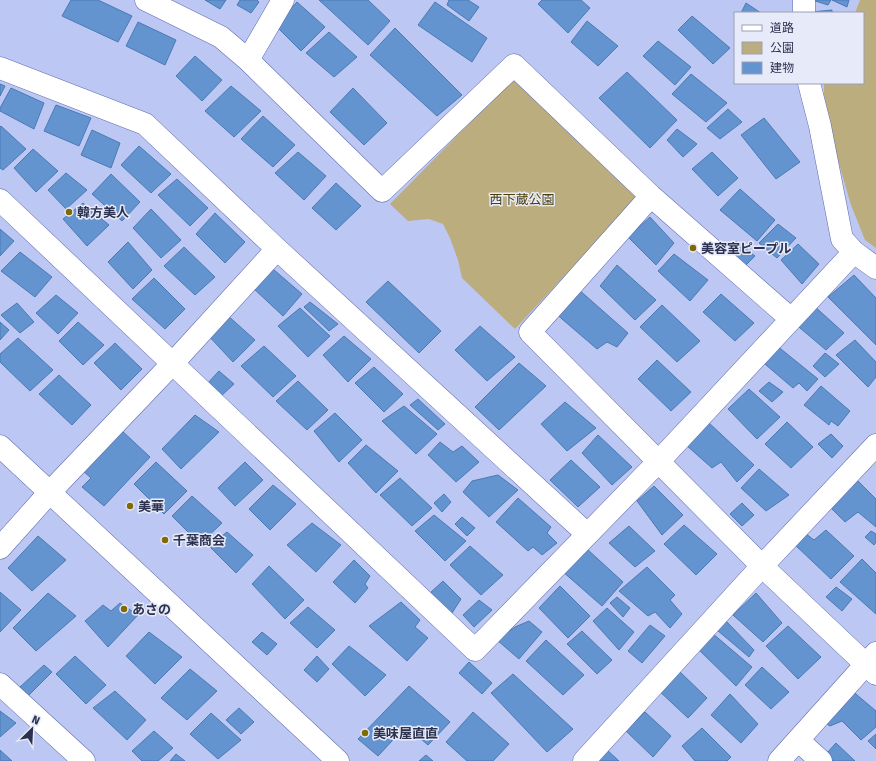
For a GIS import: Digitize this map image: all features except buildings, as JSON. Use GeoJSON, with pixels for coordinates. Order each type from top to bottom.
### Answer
{"type":"FeatureCollection","features":[{"type":"Feature","properties":{"kind":"street"},"geometry":{"type":"LineString","coordinates":[[146,0],[220,37],[248,60],[382,191],[514,65],[651,196],[791,320]]}},
{"type":"Feature","properties":{"kind":"street"},"geometry":{"type":"LineString","coordinates":[[248,60],[283,0]]}},
{"type":"Feature","properties":{"kind":"street"},"geometry":{"type":"LineString","coordinates":[[804,0],[804,12]]}},
{"type":"Feature","properties":{"kind":"street"},"geometry":{"type":"LineString","coordinates":[[0,68],[145,124],[277,249],[587,534]]}},
{"type":"Feature","properties":{"kind":"street"},"geometry":{"type":"LineString","coordinates":[[809,84],[842,239],[854,252],[876,268]]}},
{"type":"Feature","properties":{"kind":"street"},"geometry":{"type":"LineString","coordinates":[[651,196],[530,332],[659,460],[762,566],[873,664],[779,761]]}},
{"type":"Feature","properties":{"kind":"street"},"geometry":{"type":"LineString","coordinates":[[0,200],[475,650],[659,460],[854,252]]}},
{"type":"Feature","properties":{"kind":"street"},"geometry":{"type":"LineString","coordinates":[[0,548],[50,492],[173,364],[277,249]]}},
{"type":"Feature","properties":{"kind":"street"},"geometry":{"type":"LineString","coordinates":[[584,761],[762,566],[876,445]]}},
{"type":"Feature","properties":{"kind":"street"},"geometry":{"type":"LineString","coordinates":[[0,446],[338,761]]}},
{"type":"Feature","properties":{"kind":"street"},"geometry":{"type":"LineString","coordinates":[[0,684],[84,761]]}},
{"type":"Feature","properties":{"kind":"street"},"geometry":{"type":"LineString","coordinates":[[798,740],[821,761]]}},
{"type":"Feature","properties":{"kind":"green space"},"geometry":{"type":"Polygon","coordinates":[[[860,0],[876,0],[876,248],[865,240],[851,205],[831,136],[824,94],[824,84],[864,84],[864,12],[855,12],[860,0]]]}},
{"type":"Feature","properties":{"kind":"green space","name":"西下蔵公園"},"geometry":{"type":"Polygon","coordinates":[[[514,78],[640,195],[515,329],[462,278],[458,260],[443,224],[429,219],[408,221],[390,204],[514,78]]]}},
{"type":"Feature","properties":{"kind":"place","name":"韓方美人"},"geometry":{"type":"Point","coordinates":[69,212]}},
{"type":"Feature","properties":{"kind":"place","name":"美容室ピープル"},"geometry":{"type":"Point","coordinates":[693,248]}},
{"type":"Feature","properties":{"kind":"place","name":"美華"},"geometry":{"type":"Point","coordinates":[130,506]}},
{"type":"Feature","properties":{"kind":"place","name":"千葉商会"},"geometry":{"type":"Point","coordinates":[165,540]}},
{"type":"Feature","properties":{"kind":"place","name":"あさの"},"geometry":{"type":"Point","coordinates":[124,609]}},
{"type":"Feature","properties":{"kind":"place","name":"美味屋直直"},"geometry":{"type":"Point","coordinates":[365,733]}}]}
